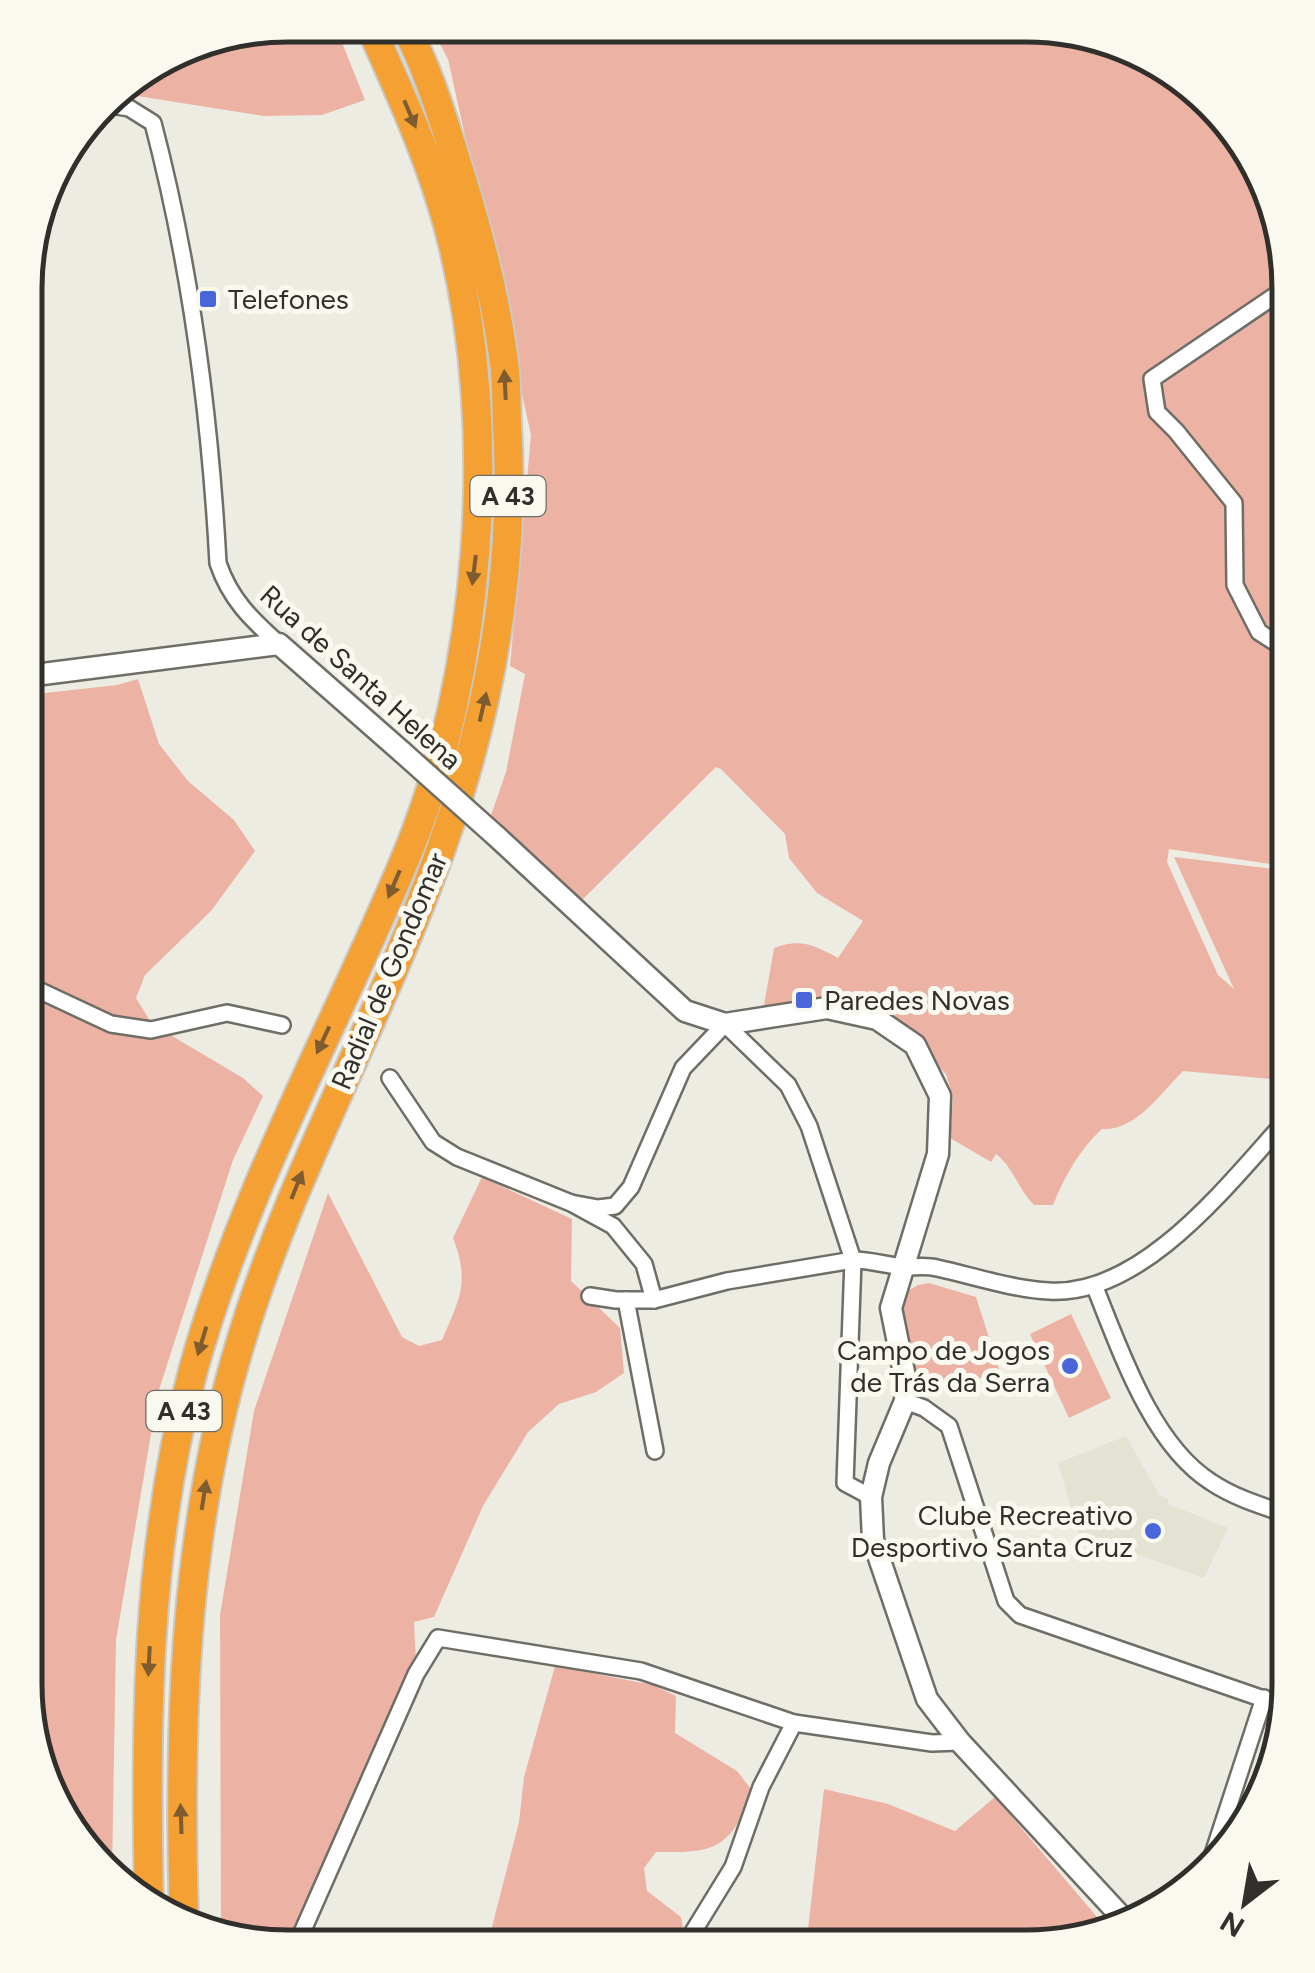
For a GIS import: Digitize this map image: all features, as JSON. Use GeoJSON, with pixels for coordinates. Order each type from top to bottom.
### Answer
{"type":"FeatureCollection","features":[{"type":"Feature","properties":{"kind":"highway","name":"Radial de Gondomar"},"geometry":{"type":"LineString","coordinates":[[149,1887],[146,1734],[151,1614],[172,1462],[189,1388],[230,1251],[410,846],[445,740],[466,636],[477,545],[474,368],[454,246],[413,121],[378,43]]}},
{"type":"Feature","properties":{"kind":"highway","name":"Radial de Gondomar"},"geometry":{"type":"LineString","coordinates":[[184,1907],[180,1798],[184,1682],[193,1572],[206,1482],[224,1401],[242,1337],[292,1200],[440,852],[472,757],[498,642],[508,547],[504,356],[470,202],[424,62],[414,43]]}},
{"type":"Feature","properties":{"kind":"main road"},"geometry":{"type":"LineString","coordinates":[[42,674],[279,644]]}},
{"type":"Feature","properties":{"kind":"main road","name":"Rua de Santa Helena"},"geometry":{"type":"LineString","coordinates":[[279,644],[496,836],[684,1010],[725,1024]]}},
{"type":"Feature","properties":{"kind":"main road"},"geometry":{"type":"LineString","coordinates":[[725,1024],[828,1008],[876,1019],[916,1045],[940,1096],[938,1154],[891,1308],[906,1382],[905,1401],[871,1497],[874,1540],[927,1699],[960,1742],[1118,1913]]}},
{"type":"Feature","properties":{"kind":"street","name":"Rua de Santa Helena"},"geometry":{"type":"LineString","coordinates":[[123,107],[153,123],[183,253],[203,370],[218,563],[228,592],[250,619],[279,644]]}},
{"type":"Feature","properties":{"kind":"street"},"geometry":{"type":"LineString","coordinates":[[1272,298],[1152,380],[1156,412],[1234,503],[1234,585],[1258,632],[1272,641]]}},
{"type":"Feature","properties":{"kind":"street"},"geometry":{"type":"LineString","coordinates":[[42,992],[112,1024],[151,1030],[227,1012],[282,1025]]}},
{"type":"Feature","properties":{"kind":"street"},"geometry":{"type":"LineString","coordinates":[[572,1203],[598,1208],[615,1206],[631,1188],[683,1068],[725,1024],[788,1085],[809,1126],[853,1260],[845,1483],[871,1497]]}},
{"type":"Feature","properties":{"kind":"street"},"geometry":{"type":"LineString","coordinates":[[390,1078],[432,1142],[572,1203],[613,1226],[644,1264],[654,1300]]}},
{"type":"Feature","properties":{"kind":"street"},"geometry":{"type":"LineString","coordinates":[[590,1296],[654,1300],[727,1280],[853,1260],[902,1267],[931,1266],[1052,1292],[1094,1285],[1154,1254],[1203,1211],[1272,1136]]}},
{"type":"Feature","properties":{"kind":"street"},"geometry":{"type":"LineString","coordinates":[[1094,1285],[1153,1420],[1188,1465],[1242,1500],[1272,1509]]}},
{"type":"Feature","properties":{"kind":"street"},"geometry":{"type":"LineString","coordinates":[[626,1300],[655,1451]]}},
{"type":"Feature","properties":{"kind":"street"},"geometry":{"type":"LineString","coordinates":[[905,1401],[924,1408],[949,1426],[1006,1601],[1020,1615],[1272,1701]]}},
{"type":"Feature","properties":{"kind":"street"},"geometry":{"type":"LineString","coordinates":[[303,1930],[416,1674],[438,1638],[642,1671],[794,1723],[932,1743],[960,1742]]}},
{"type":"Feature","properties":{"kind":"street"},"geometry":{"type":"LineString","coordinates":[[1218,1838],[1264,1698]]}},
{"type":"Feature","properties":{"kind":"street"},"geometry":{"type":"LineString","coordinates":[[694,1930],[733,1868],[761,1786],[794,1723]]}},
{"type":"Feature","properties":{"kind":"shaded area"},"geometry":{"type":"Polygon","coordinates":[[[342,43],[365,100],[322,115],[264,116],[137,96],[165,75],[241,47],[342,43]]]}},
{"type":"Feature","properties":{"kind":"shaded area"},"geometry":{"type":"Polygon","coordinates":[[[439,43],[1059,45],[1121,61],[1150,75],[1176,93],[1222,139],[1254,194],[1268,241],[1272,272],[1272,864],[1169,849],[1167,862],[1218,975],[1234,989],[1174,857],[1272,869],[1272,1080],[1183,1071],[1137,1117],[1126,1124],[1102,1129],[1094,1137],[1073,1164],[1053,1205],[1034,1205],[996,1154],[991,1162],[950,1138],[953,1098],[946,1074],[881,1011],[816,998],[763,1011],[774,948],[807,944],[838,958],[863,921],[817,893],[789,858],[785,834],[721,769],[716,767],[579,903],[489,821],[506,772],[525,674],[510,666],[531,435],[448,59],[439,43]]]}},
{"type":"Feature","properties":{"kind":"shaded area"},"geometry":{"type":"Polygon","coordinates":[[[138,679],[159,744],[188,781],[234,820],[255,851],[211,911],[145,975],[136,998],[152,1024],[243,1078],[263,1096],[233,1160],[158,1393],[116,1640],[112,1855],[75,1808],[61,1779],[47,1732],[42,1685],[42,693],[138,679]]]}},
{"type":"Feature","properties":{"kind":"shaded area"},"geometry":{"type":"Polygon","coordinates":[[[482,1177],[572,1219],[571,1281],[620,1328],[624,1373],[596,1392],[559,1404],[528,1432],[483,1506],[434,1617],[414,1622],[416,1661],[300,1930],[256,1928],[221,1921],[220,1615],[254,1411],[328,1193],[402,1337],[419,1346],[442,1340],[454,1313],[462,1279],[453,1238],[482,1177]]]}},
{"type":"Feature","properties":{"kind":"shaded area"},"geometry":{"type":"Polygon","coordinates":[[[929,1283],[976,1297],[1000,1372],[921,1397],[910,1372],[901,1320],[904,1293],[929,1283]]]}},
{"type":"Feature","properties":{"kind":"shaded area","name":"Campo de Jogos de Trás da Serra"},"geometry":{"type":"Polygon","coordinates":[[[1071,1314],[1111,1398],[1069,1418],[1030,1334],[1071,1314]]]}},
{"type":"Feature","properties":{"kind":"shaded area"},"geometry":{"type":"Polygon","coordinates":[[[1126,1436],[1168,1504],[1228,1528],[1204,1578],[1079,1534],[1058,1463],[1126,1436]]]}},
{"type":"Feature","properties":{"kind":"shaded area"},"geometry":{"type":"Polygon","coordinates":[[[555,1666],[653,1685],[676,1696],[675,1733],[737,1771],[754,1793],[736,1826],[718,1844],[694,1851],[656,1852],[644,1868],[647,1891],[681,1917],[683,1930],[491,1930],[519,1822],[524,1777],[555,1666]]]}},
{"type":"Feature","properties":{"kind":"shaded area"},"geometry":{"type":"Polygon","coordinates":[[[824,1789],[888,1804],[955,1831],[995,1797],[1099,1919],[1043,1930],[808,1930],[824,1789]]]}},
{"type":"Feature","properties":{"kind":"place","name":"Telefones"},"geometry":{"type":"Point","coordinates":[208,299]}},
{"type":"Feature","properties":{"kind":"place","name":"Paredes Novas"},"geometry":{"type":"Point","coordinates":[804,1000]}},
{"type":"Feature","properties":{"kind":"place","name":"Campo de Jogos de Trás da Serra"},"geometry":{"type":"Point","coordinates":[1070,1366]}},
{"type":"Feature","properties":{"kind":"place","name":"Clube Recreativo Desportivo Santa Cruz"},"geometry":{"type":"Point","coordinates":[1153,1531]}}]}
